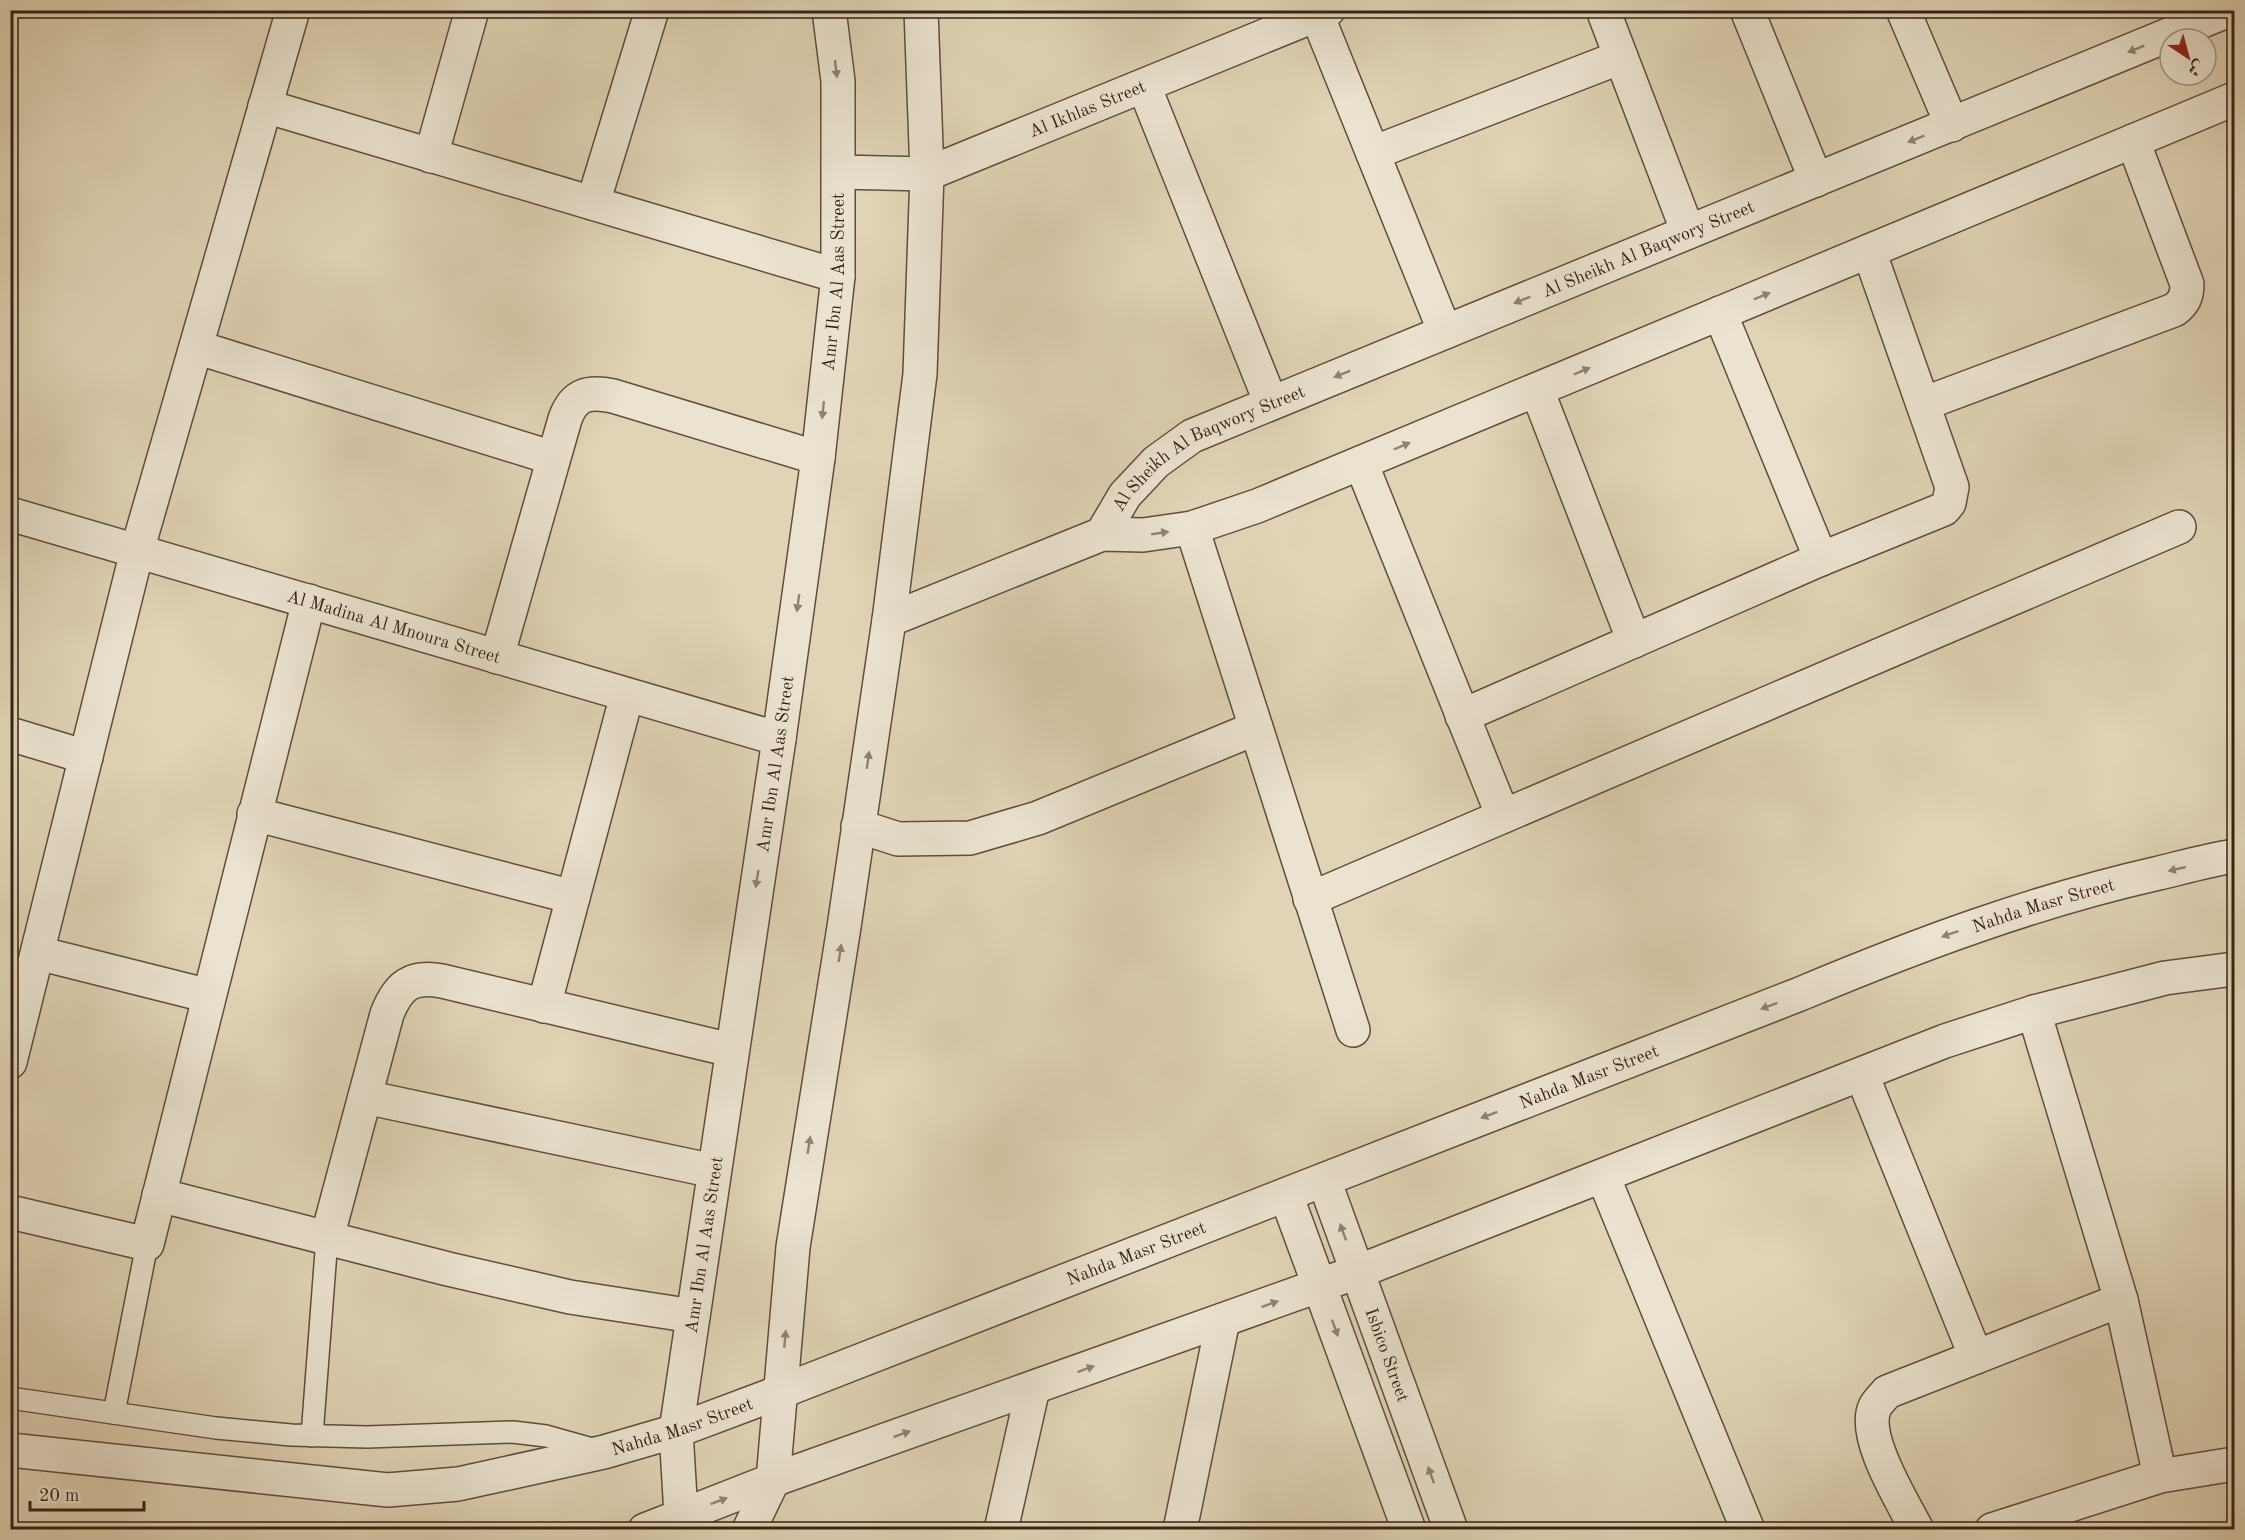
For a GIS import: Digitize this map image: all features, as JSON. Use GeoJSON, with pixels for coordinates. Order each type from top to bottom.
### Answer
{"type":"FeatureCollection","features":[{"type":"Feature","properties":{"kind":"street"},"geometry":{"type":"LineString","coordinates":[[10,1062],[137,551],[293,10]]}},
{"type":"Feature","properties":{"kind":"street"},"geometry":{"type":"LineString","coordinates":[[431,156],[472,10]]}},
{"type":"Feature","properties":{"kind":"street"},"geometry":{"type":"LineString","coordinates":[[593,203],[652,10]]}},
{"type":"Feature","properties":{"kind":"street","name":"Amr Ibn Al Aas Street"},"geometry":{"type":"LineString","coordinates":[[685,1522],[676,1431],[779,740],[818,458],[838,276],[838,81],[829,10]]}},
{"type":"Feature","properties":{"kind":"street"},"geometry":{"type":"LineString","coordinates":[[749,1530],[773,1480],[793,1247],[889,620],[920,374],[927,174],[921,10]]}},
{"type":"Feature","properties":{"kind":"street"},"geometry":{"type":"LineString","coordinates":[[1603,10],[1688,232]]}},
{"type":"Feature","properties":{"kind":"street"},"geometry":{"type":"LineString","coordinates":[[1747,10],[1816,180]]}},
{"type":"Feature","properties":{"kind":"street"},"geometry":{"type":"LineString","coordinates":[[1903,10],[1952,125]]}},
{"type":"Feature","properties":{"kind":"street"},"geometry":{"type":"LineString","coordinates":[[1323,13],[1373,153],[1445,332]]}},
{"type":"Feature","properties":{"kind":"street","name":"Al Ikhlas Street"},"geometry":{"type":"LineString","coordinates":[[839,172],[927,174],[1323,13]]}},
{"type":"Feature","properties":{"kind":"street","name":"Al Sheikh Al Baqwory Street"},"geometry":{"type":"LineString","coordinates":[[1102,534],[1125,495],[1156,462],[1192,436],[1952,125],[2210,14]]}},
{"type":"Feature","properties":{"kind":"street"},"geometry":{"type":"LineString","coordinates":[[1373,153],[1621,57]]}},
{"type":"Feature","properties":{"kind":"street"},"geometry":{"type":"LineString","coordinates":[[1144,86],[1271,403]]}},
{"type":"Feature","properties":{"kind":"street","name":"Al Sheikh Al Baqwory Street"},"geometry":{"type":"LineString","coordinates":[[889,620],[1102,534],[1143,535],[1192,528],[1257,506],[2235,99]]}},
{"type":"Feature","properties":{"kind":"street"},"geometry":{"type":"LineString","coordinates":[[265,106],[838,276]]}},
{"type":"Feature","properties":{"kind":"street"},"geometry":{"type":"LineString","coordinates":[[1923,404],[2180,306],[2187,292],[2187,284],[2133,141]]}},
{"type":"Feature","properties":{"kind":"street"},"geometry":{"type":"LineString","coordinates":[[1462,716],[1821,559],[1944,509],[1949,502],[1952,487],[1869,251]]}},
{"type":"Feature","properties":{"kind":"street"},"geometry":{"type":"LineString","coordinates":[[1720,314],[1821,559]]}},
{"type":"Feature","properties":{"kind":"street"},"geometry":{"type":"LineString","coordinates":[[196,347],[553,458]]}},
{"type":"Feature","properties":{"kind":"street"},"geometry":{"type":"LineString","coordinates":[[1537,390],[1634,641]]}},
{"type":"Feature","properties":{"kind":"street"},"geometry":{"type":"LineString","coordinates":[[497,657],[569,407],[578,399],[588,394],[600,393],[818,458]]}},
{"type":"Feature","properties":{"kind":"street"},"geometry":{"type":"LineString","coordinates":[[1361,463],[1503,816]]}},
{"type":"Feature","properties":{"kind":"street","name":"Al Madina Al Mnoura Street"},"geometry":{"type":"LineString","coordinates":[[10,514],[779,740]]}},
{"type":"Feature","properties":{"kind":"street"},"geometry":{"type":"LineString","coordinates":[[1311,899],[2179,527]]}},
{"type":"Feature","properties":{"kind":"street"},"geometry":{"type":"LineString","coordinates":[[1192,528],[1353,1030]]}},
{"type":"Feature","properties":{"kind":"street"},"geometry":{"type":"LineString","coordinates":[[10,1212],[147,1244],[309,601]]}},
{"type":"Feature","properties":{"kind":"street"},"geometry":{"type":"LineString","coordinates":[[544,1006],[627,695]]}},
{"type":"Feature","properties":{"kind":"street"},"geometry":{"type":"LineString","coordinates":[[858,826],[898,839],[970,838],[1038,818],[1256,728]]}},
{"type":"Feature","properties":{"kind":"street"},"geometry":{"type":"LineString","coordinates":[[10,734],[86,757]]}},
{"type":"Feature","properties":{"kind":"street"},"geometry":{"type":"LineString","coordinates":[[254,814],[573,897]]}},
{"type":"Feature","properties":{"kind":"street","name":"Nahda Masr Street"},"geometry":{"type":"LineString","coordinates":[[10,1450],[388,1490],[458,1484],[604,1452],[676,1431],[780,1392],[1946,936],[2010,913],[2117,882],[2235,856]]}},
{"type":"Feature","properties":{"kind":"street"},"geometry":{"type":"LineString","coordinates":[[38,952],[209,996]]}},
{"type":"Feature","properties":{"kind":"street"},"geometry":{"type":"LineString","coordinates":[[645,1530],[685,1522],[773,1480],[1320,1286],[1945,1041],[2034,1012],[2165,978],[2235,969]]}},
{"type":"Feature","properties":{"kind":"street"},"geometry":{"type":"LineString","coordinates":[[327,1238],[387,1014],[392,1001],[401,989],[412,981],[426,978],[731,1050]]}},
{"type":"Feature","properties":{"kind":"street"},"geometry":{"type":"LineString","coordinates":[[2034,1012],[2121,1300],[2160,1476]]}},
{"type":"Feature","properties":{"kind":"street"},"geometry":{"type":"LineString","coordinates":[[1862,1075],[1976,1358]]}},
{"type":"Feature","properties":{"kind":"street"},"geometry":{"type":"LineString","coordinates":[[365,1097],[714,1171]]}},
{"type":"Feature","properties":{"kind":"street"},"geometry":{"type":"LineString","coordinates":[[1603,1176],[1748,1530]]}},
{"type":"Feature","properties":{"kind":"street","name":"Isbico Street"},"geometry":{"type":"LineString","coordinates":[[1324,1180],[1451,1530]]}},
{"type":"Feature","properties":{"kind":"street"},"geometry":{"type":"LineString","coordinates":[[1286,1194],[1409,1530]]}},
{"type":"Feature","properties":{"kind":"street"},"geometry":{"type":"LineString","coordinates":[[159,1195],[570,1297],[693,1316]]}},
{"type":"Feature","properties":{"kind":"street"},"geometry":{"type":"LineString","coordinates":[[1917,1530],[1879,1452],[1872,1428],[1875,1407],[1887,1392],[2121,1300]]}},
{"type":"Feature","properties":{"kind":"street"},"geometry":{"type":"LineString","coordinates":[[1180,1530],[1223,1320]]}},
{"type":"Feature","properties":{"kind":"street"},"geometry":{"type":"LineString","coordinates":[[1001,1530],[1033,1388]]}},
{"type":"Feature","properties":{"kind":"street"},"geometry":{"type":"LineString","coordinates":[[1992,1530],[2064,1518],[2160,1476],[2235,1464]]}},
{"type":"Feature","properties":{"kind":"lane"},"geometry":{"type":"LineString","coordinates":[[312,1436],[327,1238]]}},
{"type":"Feature","properties":{"kind":"lane"},"geometry":{"type":"LineString","coordinates":[[114,1413],[147,1244]]}},
{"type":"Feature","properties":{"kind":"lane"},"geometry":{"type":"LineString","coordinates":[[10,1398],[216,1428],[312,1436],[418,1437],[513,1431],[546,1436],[604,1452]]}}]}
